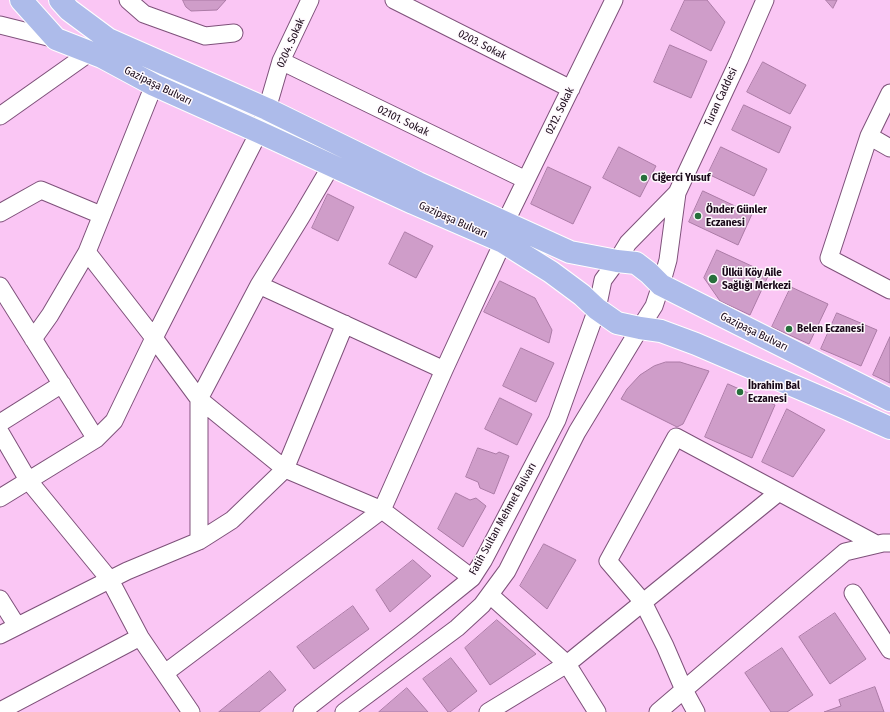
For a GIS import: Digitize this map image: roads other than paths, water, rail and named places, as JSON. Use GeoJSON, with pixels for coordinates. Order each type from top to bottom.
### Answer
{"type":"FeatureCollection","features":[{"type":"Feature","properties":{"kind":"main road","name":"Gazipaşa Bulvarı"},"geometry":{"type":"LineString","coordinates":[[21,0],[56,39],[102,57],[154,86],[259,132],[413,203],[504,233],[570,252],[636,263],[649,273],[661,286],[890,400]]}},
{"type":"Feature","properties":{"kind":"main road","name":"Gazipaşa Bulvarı"},"geometry":{"type":"LineString","coordinates":[[60,0],[69,10],[108,39],[267,109],[418,183],[504,233],[551,272],[617,322],[640,328],[661,331],[696,344],[890,428]]}},
{"type":"Feature","properties":{"kind":"street"},"geometry":{"type":"LineString","coordinates":[[128,0],[144,14],[204,36],[234,33]]}},
{"type":"Feature","properties":{"kind":"street","name":"0204. Sokak"},"geometry":{"type":"LineString","coordinates":[[0,498],[96,438],[114,421],[154,338],[259,132],[281,62],[310,0]]}},
{"type":"Feature","properties":{"kind":"street","name":"0203. Sokak"},"geometry":{"type":"LineString","coordinates":[[394,0],[571,89]]}},
{"type":"Feature","properties":{"kind":"street","name":"0212. Sokak"},"geometry":{"type":"LineString","coordinates":[[382,510],[526,180],[614,0]]}},
{"type":"Feature","properties":{"kind":"street","name":"Turan Caddesi"},"geometry":{"type":"LineString","coordinates":[[677,193],[765,0]]}},
{"type":"Feature","properties":{"kind":"street"},"geometry":{"type":"LineString","coordinates":[[0,24],[56,39]]}},
{"type":"Feature","properties":{"kind":"street"},"geometry":{"type":"LineString","coordinates":[[0,116],[89,53]]}},
{"type":"Feature","properties":{"kind":"street","name":"02101. Sokak"},"geometry":{"type":"LineString","coordinates":[[281,62],[526,180]]}},
{"type":"Feature","properties":{"kind":"street"},"geometry":{"type":"LineString","coordinates":[[33,339],[50,315],[87,252],[154,86]]}},
{"type":"Feature","properties":{"kind":"street"},"geometry":{"type":"LineString","coordinates":[[890,93],[869,136],[829,258],[890,290]]}},
{"type":"Feature","properties":{"kind":"street"},"geometry":{"type":"LineString","coordinates":[[869,136],[890,148]]}},
{"type":"Feature","properties":{"kind":"street"},"geometry":{"type":"LineString","coordinates":[[199,541],[199,399],[259,285],[331,166]]}},
{"type":"Feature","properties":{"kind":"street"},"geometry":{"type":"LineString","coordinates":[[0,214],[41,190],[101,215]]}},
{"type":"Feature","properties":{"kind":"street"},"geometry":{"type":"LineString","coordinates":[[344,712],[456,628],[482,605],[508,571],[577,432],[654,306],[668,260],[677,193]]}},
{"type":"Feature","properties":{"kind":"street","name":"Fatih Sultan Mehmet Bulvarı"},"geometry":{"type":"LineString","coordinates":[[302,712],[472,578],[483,561],[556,420],[597,308],[603,280],[628,243],[677,193]]}},
{"type":"Feature","properties":{"kind":"street"},"geometry":{"type":"LineString","coordinates":[[87,252],[199,399],[285,469],[382,510],[472,578]]}},
{"type":"Feature","properties":{"kind":"street"},"geometry":{"type":"LineString","coordinates":[[259,285],[444,370]]}},
{"type":"Feature","properties":{"kind":"street"},"geometry":{"type":"LineString","coordinates":[[0,286],[96,438]]}},
{"type":"Feature","properties":{"kind":"street"},"geometry":{"type":"LineString","coordinates":[[0,635],[127,571],[199,541],[232,520],[285,469],[345,324]]}},
{"type":"Feature","properties":{"kind":"street"},"geometry":{"type":"LineString","coordinates":[[0,423],[62,384]]}},
{"type":"Feature","properties":{"kind":"street"},"geometry":{"type":"LineString","coordinates":[[0,432],[28,480],[110,580],[140,637],[191,712]]}},
{"type":"Feature","properties":{"kind":"street"},"geometry":{"type":"LineString","coordinates":[[696,712],[684,690],[665,646],[643,602],[608,561],[676,437],[779,492],[883,544]]}},
{"type":"Feature","properties":{"kind":"street"},"geometry":{"type":"LineString","coordinates":[[488,712],[567,664],[779,492]]}},
{"type":"Feature","properties":{"kind":"street"},"geometry":{"type":"LineString","coordinates":[[165,673],[382,510]]}},
{"type":"Feature","properties":{"kind":"street"},"geometry":{"type":"LineString","coordinates":[[658,712],[845,552],[883,544]]}},
{"type":"Feature","properties":{"kind":"street"},"geometry":{"type":"LineString","coordinates":[[853,593],[890,650]]}},
{"type":"Feature","properties":{"kind":"street"},"geometry":{"type":"LineString","coordinates":[[490,595],[567,664],[597,712]]}},
{"type":"Feature","properties":{"kind":"street"},"geometry":{"type":"LineString","coordinates":[[0,599],[17,626]]}},
{"type":"Feature","properties":{"kind":"street"},"geometry":{"type":"LineString","coordinates":[[2,711],[140,637]]}},
{"type":"Feature","properties":{"kind":"place","name":"Ciğerci Yusuf"},"geometry":{"type":"Point","coordinates":[644,178]}},
{"type":"Feature","properties":{"kind":"place","name":"Önder Günler Eczanesi"},"geometry":{"type":"Point","coordinates":[698,216]}},
{"type":"Feature","properties":{"kind":"place","name":"Ülkü Köy Aile Sağlığı Merkezi"},"geometry":{"type":"Point","coordinates":[713,279]}},
{"type":"Feature","properties":{"kind":"place","name":"Belen Eczanesi"},"geometry":{"type":"Point","coordinates":[789,329]}},
{"type":"Feature","properties":{"kind":"place","name":"İbrahim Bal Eczanesi"},"geometry":{"type":"Point","coordinates":[740,392]}}]}
